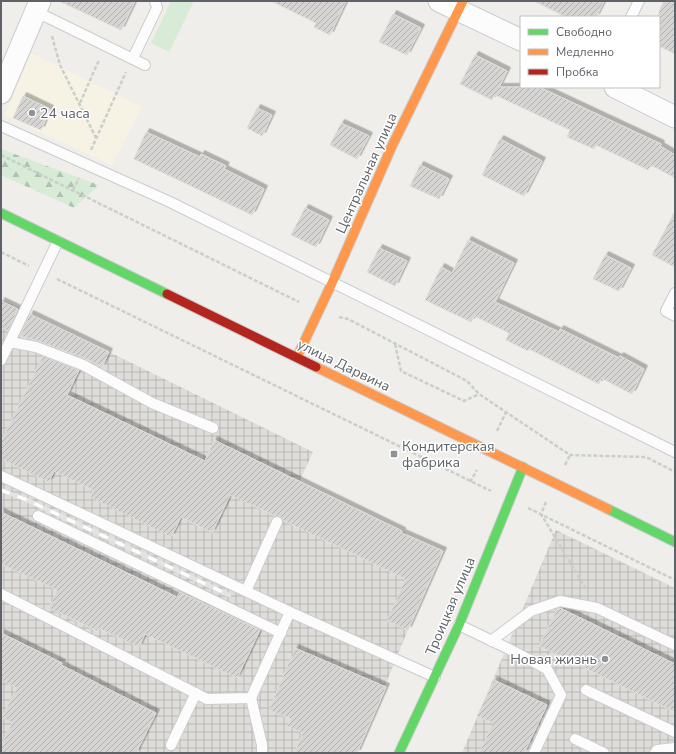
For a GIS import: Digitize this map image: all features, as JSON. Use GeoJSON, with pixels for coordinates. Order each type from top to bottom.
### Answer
{"type":"FeatureCollection","features":[{"type":"Feature","properties":{"kind":"main road","name":"Центральная улица"},"geometry":{"type":"LineString","coordinates":[[297,357],[332,283],[392,146],[460,5]]}},
{"type":"Feature","properties":{"kind":"main road","name":"улица Дарвина"},"geometry":{"type":"LineString","coordinates":[[1,213],[675,542]]}},
{"type":"Feature","properties":{"kind":"main road","name":"Троицкая улица"},"geometry":{"type":"LineString","coordinates":[[399,753],[459,625],[523,467]]}},
{"type":"Feature","properties":{"kind":"street"},"geometry":{"type":"LineString","coordinates":[[439,1],[460,5],[520,39]]}},
{"type":"Feature","properties":{"kind":"street"},"geometry":{"type":"LineString","coordinates":[[1,93],[40,10]]}},
{"type":"Feature","properties":{"kind":"street"},"geometry":{"type":"LineString","coordinates":[[617,88],[675,117]]}},
{"type":"Feature","properties":{"kind":"lane"},"geometry":{"type":"LineString","coordinates":[[133,58],[157,8],[156,1]]}},
{"type":"Feature","properties":{"kind":"lane"},"geometry":{"type":"LineString","coordinates":[[632,16],[639,1]]}},
{"type":"Feature","properties":{"kind":"lane"},"geometry":{"type":"LineString","coordinates":[[40,10],[145,65]]}},
{"type":"Feature","properties":{"kind":"lane"},"geometry":{"type":"LineString","coordinates":[[1,126],[170,202],[675,452]]}},
{"type":"Feature","properties":{"kind":"lane"},"geometry":{"type":"LineString","coordinates":[[1,360],[58,241]]}},
{"type":"Feature","properties":{"kind":"lane"},"geometry":{"type":"LineString","coordinates":[[675,293],[666,311],[675,316]]}},
{"type":"Feature","properties":{"kind":"lane"},"geometry":{"type":"LineString","coordinates":[[10,342],[36,347],[83,365],[152,403],[213,428]]}},
{"type":"Feature","properties":{"kind":"lane"},"geometry":{"type":"LineString","coordinates":[[1,476],[290,612],[435,677]]}},
{"type":"Feature","properties":{"kind":"lane"},"geometry":{"type":"LineString","coordinates":[[38,516],[280,633]]}},
{"type":"Feature","properties":{"kind":"lane"},"geometry":{"type":"LineString","coordinates":[[246,591],[277,522]]}},
{"type":"Feature","properties":{"kind":"lane"},"geometry":{"type":"LineString","coordinates":[[1,594],[207,699],[251,698]]}},
{"type":"Feature","properties":{"kind":"lane"},"geometry":{"type":"LineString","coordinates":[[491,641],[531,611],[560,601],[597,608],[675,645]]}},
{"type":"Feature","properties":{"kind":"lane"},"geometry":{"type":"LineString","coordinates":[[262,753],[262,745],[251,698],[290,612]]}},
{"type":"Feature","properties":{"kind":"lane"},"geometry":{"type":"LineString","coordinates":[[459,625],[546,669],[561,695],[534,753]]}},
{"type":"Feature","properties":{"kind":"lane"},"geometry":{"type":"LineString","coordinates":[[586,690],[675,732]]}},
{"type":"Feature","properties":{"kind":"lane"},"geometry":{"type":"LineString","coordinates":[[171,745],[196,693]]}},
{"type":"Feature","properties":{"kind":"lane"},"geometry":{"type":"LineString","coordinates":[[575,739],[604,753]]}},
{"type":"Feature","properties":{"kind":"lane"},"geometry":{"type":"LineString","coordinates":[[655,753],[657,750],[675,748]]}},
{"type":"Feature","properties":{"kind":"path"},"geometry":{"type":"LineString","coordinates":[[40,10],[60,65],[97,138]]}},
{"type":"Feature","properties":{"kind":"path"},"geometry":{"type":"LineString","coordinates":[[80,103],[106,45]]}},
{"type":"Feature","properties":{"kind":"path"},"geometry":{"type":"LineString","coordinates":[[73,190],[133,58]]}},
{"type":"Feature","properties":{"kind":"path"},"geometry":{"type":"LineString","coordinates":[[1,252],[463,479],[541,514],[675,580]]}},
{"type":"Feature","properties":{"kind":"path"},"geometry":{"type":"LineString","coordinates":[[395,343],[401,371],[464,401],[479,394]]}},
{"type":"Feature","properties":{"kind":"path"},"geometry":{"type":"LineString","coordinates":[[541,514],[597,608]]}},
{"type":"Feature","properties":{"kind":"shaded area"},"geometry":{"type":"Polygon","coordinates":[[[31,53],[142,107],[112,165],[4,116],[31,53]]]}},
{"type":"Feature","properties":{"kind":"shaded area"},"geometry":{"type":"Polygon","coordinates":[[[1,299],[313,452],[299,482],[402,531],[413,538],[443,551],[408,630],[357,753],[1,753],[1,299]]]}},
{"type":"Feature","properties":{"kind":"shaded area"},"geometry":{"type":"Polygon","coordinates":[[[556,530],[675,588],[675,753],[462,753],[556,530]]]}},
{"type":"Feature","properties":{"kind":"green space"},"geometry":{"type":"Polygon","coordinates":[[[171,1],[194,1],[169,52],[151,43],[171,1]]]}},
{"type":"Feature","properties":{"kind":"green space"},"geometry":{"type":"Polygon","coordinates":[[[1,149],[99,185],[74,208],[1,175],[1,149]]]}},
{"type":"Feature","properties":{"kind":"building"},"geometry":{"type":"Polygon","coordinates":[[[59,1],[135,1],[121,30],[59,1]]]}},
{"type":"Feature","properties":{"kind":"building"},"geometry":{"type":"Polygon","coordinates":[[[271,1],[346,1],[330,35],[314,27],[316,23],[271,1]]]}},
{"type":"Feature","properties":{"kind":"building"},"geometry":{"type":"Polygon","coordinates":[[[534,1],[604,1],[596,16],[564,16],[534,1]]]}},
{"type":"Feature","properties":{"kind":"building"},"geometry":{"type":"Polygon","coordinates":[[[664,1],[675,1],[675,54],[660,46],[659,11],[664,1]]]}},
{"type":"Feature","properties":{"kind":"building"},"geometry":{"type":"Polygon","coordinates":[[[393,14],[421,28],[407,55],[379,42],[393,14]]]}},
{"type":"Feature","properties":{"kind":"building"},"geometry":{"type":"Polygon","coordinates":[[[475,55],[507,71],[499,87],[541,88],[661,144],[660,146],[675,155],[675,178],[651,165],[648,170],[596,145],[594,149],[567,137],[570,130],[495,95],[492,100],[460,84],[475,55]]]}},
{"type":"Feature","properties":{"kind":"building","name":"24 часа"},"geometry":{"type":"Polygon","coordinates":[[[23,96],[50,109],[41,130],[13,118],[23,96]]]}},
{"type":"Feature","properties":{"kind":"building"},"geometry":{"type":"Polygon","coordinates":[[[257,108],[272,115],[262,136],[247,128],[257,108]]]}},
{"type":"Feature","properties":{"kind":"building"},"geometry":{"type":"Polygon","coordinates":[[[341,123],[369,136],[357,159],[330,145],[341,123]]]}},
{"type":"Feature","properties":{"kind":"building"},"geometry":{"type":"Polygon","coordinates":[[[146,132],[200,157],[201,154],[226,166],[224,169],[264,189],[252,215],[134,159],[146,132]]]}},
{"type":"Feature","properties":{"kind":"building"},"geometry":{"type":"Polygon","coordinates":[[[500,139],[542,161],[524,196],[482,175],[500,139]]]}},
{"type":"Feature","properties":{"kind":"building"},"geometry":{"type":"Polygon","coordinates":[[[420,165],[449,179],[439,199],[410,186],[420,165]]]}},
{"type":"Feature","properties":{"kind":"building"},"geometry":{"type":"Polygon","coordinates":[[[305,208],[329,220],[316,247],[291,235],[305,208]]]}},
{"type":"Feature","properties":{"kind":"building"},"geometry":{"type":"Polygon","coordinates":[[[675,211],[675,267],[652,255],[675,211]]]}},
{"type":"Feature","properties":{"kind":"building"},"geometry":{"type":"Polygon","coordinates":[[[468,240],[514,263],[495,302],[559,332],[560,329],[619,358],[620,356],[644,369],[632,394],[601,378],[599,384],[529,349],[528,351],[506,340],[509,333],[474,316],[471,322],[425,300],[441,267],[452,273],[468,240]]]}},
{"type":"Feature","properties":{"kind":"building"},"geometry":{"type":"Polygon","coordinates":[[[379,248],[407,261],[395,286],[367,272],[379,248]]]}},
{"type":"Feature","properties":{"kind":"building"},"geometry":{"type":"Polygon","coordinates":[[[605,255],[631,268],[619,291],[593,279],[605,255]]]}},
{"type":"Feature","properties":{"kind":"building"},"geometry":{"type":"Polygon","coordinates":[[[1,301],[18,309],[8,331],[1,327],[1,301]]]}},
{"type":"Feature","properties":{"kind":"building"},"geometry":{"type":"Polygon","coordinates":[[[30,314],[109,352],[102,367],[84,358],[20,336],[30,314]]]}},
{"type":"Feature","properties":{"kind":"building"},"geometry":{"type":"Polygon","coordinates":[[[43,356],[79,370],[67,395],[205,461],[214,440],[402,531],[402,533],[443,551],[408,630],[387,621],[405,579],[283,520],[280,516],[275,516],[230,495],[212,533],[181,517],[171,537],[90,497],[93,490],[54,471],[49,482],[1,459],[1,442],[43,356]]]}},
{"type":"Feature","properties":{"kind":"building"},"geometry":{"type":"Polygon","coordinates":[[[1,512],[177,597],[180,592],[260,630],[237,678],[145,634],[139,647],[98,628],[97,631],[49,608],[57,590],[1,564],[1,512]]]}},
{"type":"Feature","properties":{"kind":"building"},"geometry":{"type":"Polygon","coordinates":[[[560,608],[675,664],[675,712],[539,646],[557,609],[560,608]]]}},
{"type":"Feature","properties":{"kind":"building"},"geometry":{"type":"Polygon","coordinates":[[[1,633],[62,663],[61,665],[156,713],[136,753],[1,753],[1,745],[12,723],[2,717],[17,688],[1,680],[1,633]]]}},
{"type":"Feature","properties":{"kind":"building"},"geometry":{"type":"Polygon","coordinates":[[[295,648],[386,687],[357,753],[294,753],[303,733],[287,726],[291,719],[269,710],[295,648]]]}},
{"type":"Feature","properties":{"kind":"building"},"geometry":{"type":"Polygon","coordinates":[[[494,680],[547,705],[524,753],[479,753],[493,723],[477,716],[494,680]]]}},
{"type":"Feature","properties":{"kind":"railway"},"geometry":{"type":"LineString","coordinates":[[1,490],[27,500],[229,595]]}},
{"type":"Feature","properties":{"kind":"traffic: fast"},"geometry":{"type":"LineString","coordinates":[[1,213],[167,294]]}},
{"type":"Feature","properties":{"kind":"traffic: fast"},"geometry":{"type":"LineString","coordinates":[[399,753],[459,625],[523,467]]}},
{"type":"Feature","properties":{"kind":"traffic: fast"},"geometry":{"type":"LineString","coordinates":[[608,509],[675,542]]}},
{"type":"Feature","properties":{"kind":"traffic: slow"},"geometry":{"type":"LineString","coordinates":[[297,357],[332,283],[392,146],[463,1]]}},
{"type":"Feature","properties":{"kind":"traffic: slow"},"geometry":{"type":"LineString","coordinates":[[316,367],[608,509]]}},
{"type":"Feature","properties":{"kind":"traffic: jam"},"geometry":{"type":"LineString","coordinates":[[167,294],[316,367]]}},
{"type":"Feature","properties":{"kind":"place","name":"24 часа"},"geometry":{"type":"Point","coordinates":[32,113]}},
{"type":"Feature","properties":{"kind":"place","name":"Кондитерская фабрика"},"geometry":{"type":"Point","coordinates":[394,454]}},
{"type":"Feature","properties":{"kind":"place","name":"Новая жизнь"},"geometry":{"type":"Point","coordinates":[605,659]}}]}
